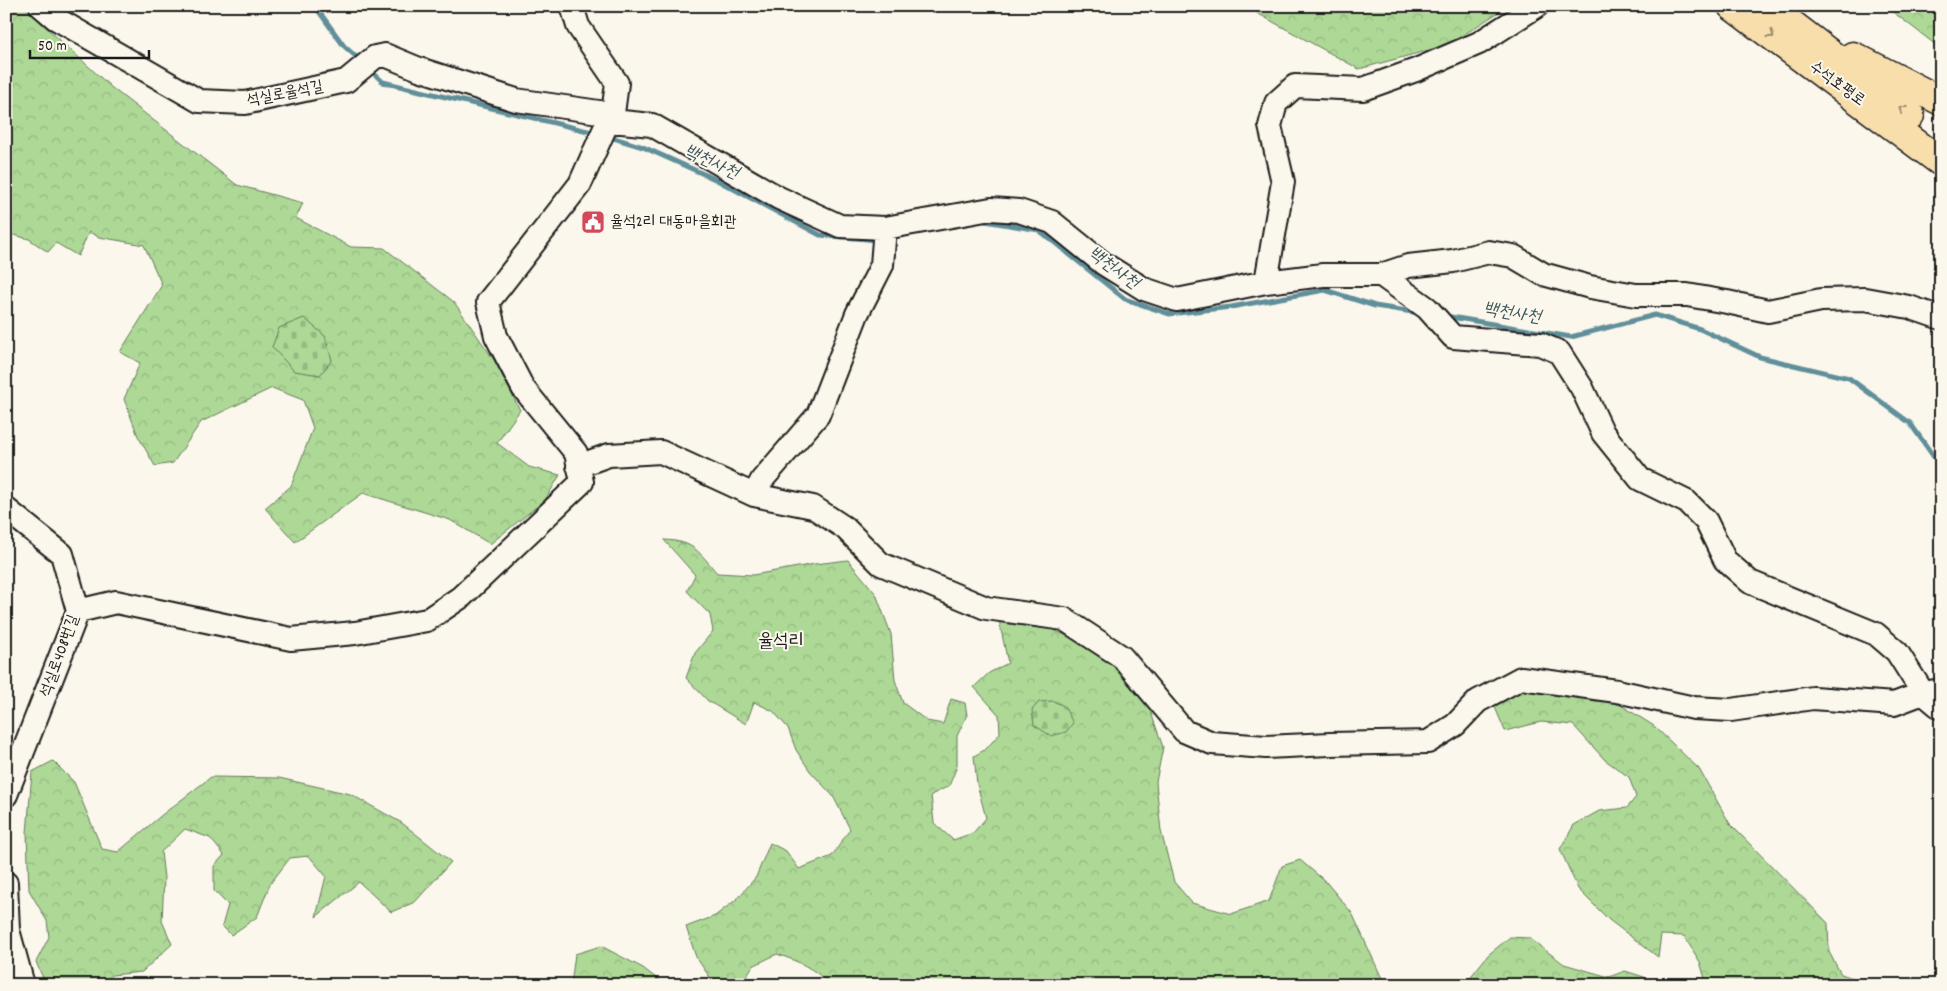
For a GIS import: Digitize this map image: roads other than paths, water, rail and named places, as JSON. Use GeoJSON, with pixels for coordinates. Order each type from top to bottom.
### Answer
{"type":"FeatureCollection","features":[{"type":"Feature","properties":{"kind":"highway","name":"수석호평로"},"geometry":{"type":"LineString","coordinates":[[1732,6],[1934,149]]}},
{"type":"Feature","properties":{"kind":"highway","name":"수석호평로"},"geometry":{"type":"LineString","coordinates":[[1768,6],[1797,27],[1934,149]]}},
{"type":"Feature","properties":{"kind":"highway"},"geometry":{"type":"LineString","coordinates":[[1797,27],[1941,101]]}},
{"type":"Feature","properties":{"kind":"highway"},"geometry":{"type":"LineString","coordinates":[[1934,149],[1941,168]]}},
{"type":"Feature","properties":{"kind":"street","name":"석실로율석길"},"geometry":{"type":"LineString","coordinates":[[41,6],[55,18],[199,101],[246,103],[346,82],[375,57],[385,55],[420,69],[516,100],[599,112],[605,132]]}},
{"type":"Feature","properties":{"kind":"street"},"geometry":{"type":"LineString","coordinates":[[78,611],[116,602],[291,639],[356,633],[428,620],[461,597],[582,482],[576,453],[523,388],[496,336],[488,302],[580,184],[605,132],[618,83],[578,26],[572,6]]}},
{"type":"Feature","properties":{"kind":"street"},"geometry":{"type":"LineString","coordinates":[[1266,282],[1283,182],[1270,126],[1276,104],[1295,86],[1363,90],[1416,70],[1479,42],[1537,6]]}},
{"type":"Feature","properties":{"kind":"street"},"geometry":{"type":"LineString","coordinates":[[605,132],[652,125],[778,198],[840,226],[885,237],[991,209],[1019,211],[1052,222],[1104,264],[1144,289],[1177,300],[1266,282],[1323,275],[1382,276],[1408,266],[1453,261],[1489,252],[1513,256],[1543,274],[1590,287],[1636,295],[1687,295],[1768,312],[1821,300],[1865,299],[1909,306],[1941,318]]}},
{"type":"Feature","properties":{"kind":"street"},"geometry":{"type":"LineString","coordinates":[[754,495],[762,480],[818,415],[857,314],[882,265],[885,237]]}},
{"type":"Feature","properties":{"kind":"street"},"geometry":{"type":"LineString","coordinates":[[1382,276],[1434,317],[1453,337],[1540,344],[1559,352],[1582,388],[1603,433],[1640,479],[1688,502],[1706,521],[1726,560],[1750,582],[1876,634],[1897,652],[1932,692],[1941,708]]}},
{"type":"Feature","properties":{"kind":"street"},"geometry":{"type":"LineString","coordinates":[[578,466],[609,455],[661,452],[754,495],[812,507],[845,528],[880,564],[986,608],[1064,619],[1122,657],[1184,731],[1212,743],[1266,748],[1330,744],[1428,742],[1455,725],[1478,701],[1521,678],[1617,691],[1694,708],[1731,710],[1813,698],[1894,704],[1932,692]]}},
{"type":"Feature","properties":{"kind":"street","name":"석실로408번길"},"geometry":{"type":"LineString","coordinates":[[6,509],[62,554],[78,611],[6,795]]}},
{"type":"Feature","properties":{"kind":"street"},"geometry":{"type":"LineString","coordinates":[[6,883],[8,930],[23,985]]}},
{"type":"Feature","properties":{"kind":"waterway","name":"백천사천"},"geometry":{"type":"LineString","coordinates":[[315,6],[344,46],[361,61]]}},
{"type":"Feature","properties":{"kind":"waterway","name":"백천사천"},"geometry":{"type":"LineString","coordinates":[[369,69],[383,82],[596,133]]}},
{"type":"Feature","properties":{"kind":"waterway","name":"백천사천"},"geometry":{"type":"LineString","coordinates":[[607,136],[643,147],[717,180],[820,235],[878,240]]}},
{"type":"Feature","properties":{"kind":"waterway","name":"백천사천"},"geometry":{"type":"LineString","coordinates":[[985,221],[1039,230],[1125,299],[1169,314],[1231,307],[1325,290],[1375,306],[1419,313]]}},
{"type":"Feature","properties":{"kind":"waterway","name":"백천사천"},"geometry":{"type":"LineString","coordinates":[[1445,316],[1571,337],[1655,315],[1700,329],[1760,357],[1849,378],[1910,423],[1941,467]]}},
{"type":"Feature","properties":{"kind":"place","name":"율석2리 대동마을회관"},"geometry":{"type":"Point","coordinates":[593,222]}},
{"type":"Feature","properties":{"kind":"district","name":"율석리"},"geometry":{"type":"Point","coordinates":[781,642]}}]}
